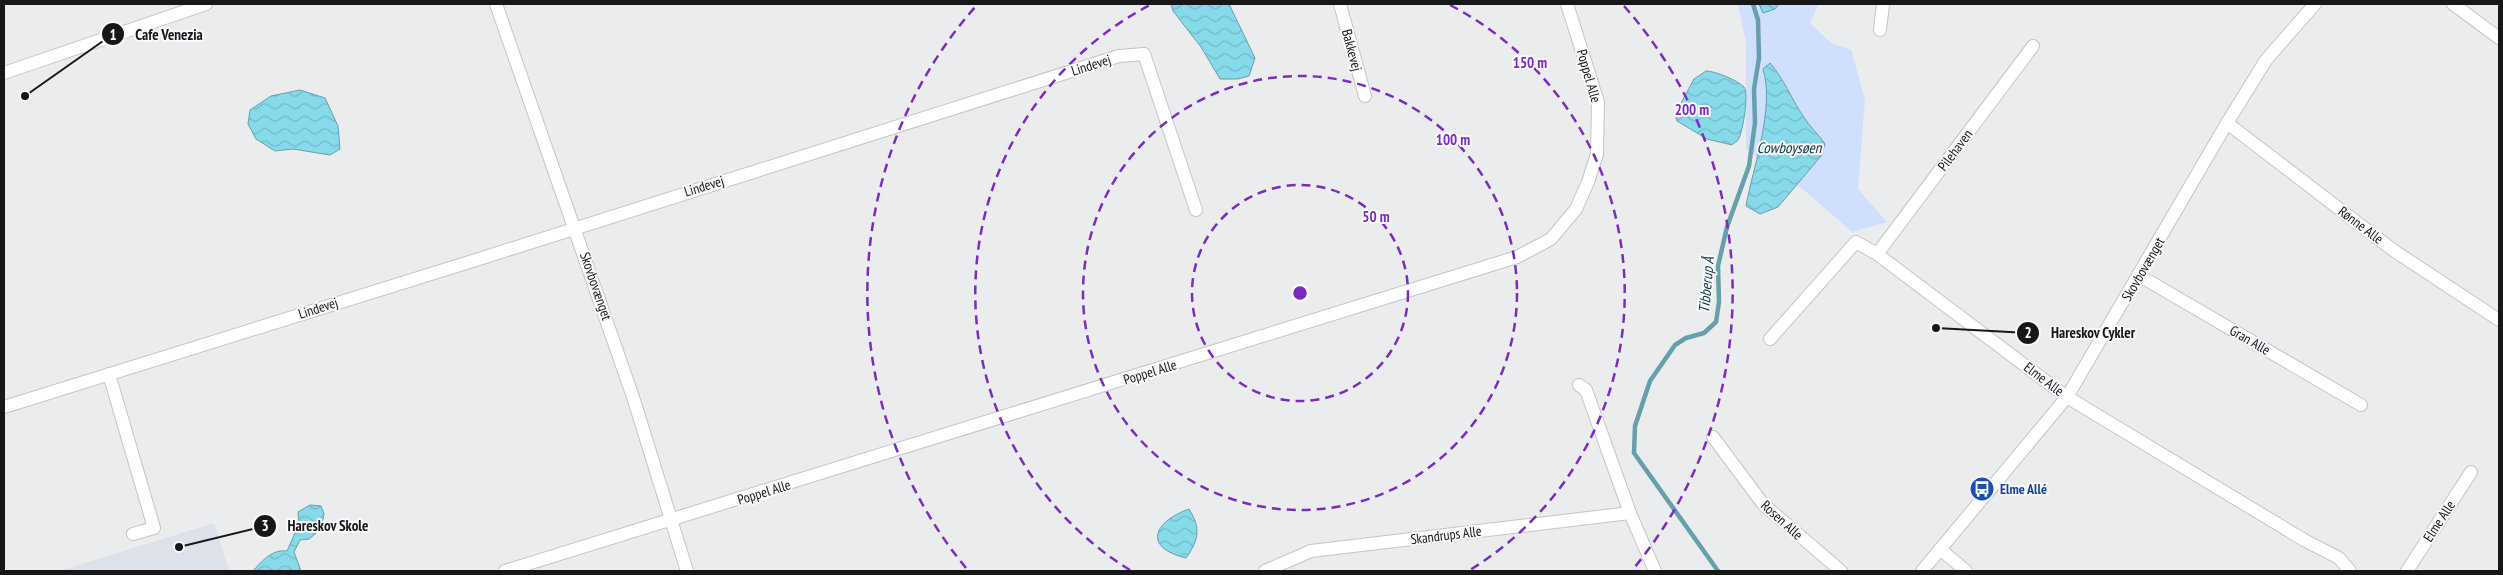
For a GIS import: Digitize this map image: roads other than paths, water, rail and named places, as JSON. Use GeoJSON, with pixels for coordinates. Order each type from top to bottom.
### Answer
{"type":"FeatureCollection","features":[{"type":"Feature","properties":{"kind":"street"},"geometry":{"type":"LineString","coordinates":[[4,72],[206,4]]}},
{"type":"Feature","properties":{"kind":"street","name":"Bakkevej"},"geometry":{"type":"LineString","coordinates":[[1340,4],[1365,96]]}},
{"type":"Feature","properties":{"kind":"street","name":"Poppel Alle"},"geometry":{"type":"LineString","coordinates":[[505,571],[672,521],[1517,257],[1551,239],[1576,209],[1588,182],[1597,154],[1598,102],[1567,4]]}},
{"type":"Feature","properties":{"kind":"street"},"geometry":{"type":"LineString","coordinates":[[1880,30],[1883,4]]}},
{"type":"Feature","properties":{"kind":"street","name":"Skovbovænget"},"geometry":{"type":"LineString","coordinates":[[1922,571],[2067,397],[2140,276],[2227,123],[2266,60],[2315,4]]}},
{"type":"Feature","properties":{"kind":"street"},"geometry":{"type":"LineString","coordinates":[[2453,4],[2499,38]]}},
{"type":"Feature","properties":{"kind":"street","name":"Skovbovænget"},"geometry":{"type":"LineString","coordinates":[[500,5],[634,397],[688,571]]}},
{"type":"Feature","properties":{"kind":"street","name":"Pilehaven"},"geometry":{"type":"LineString","coordinates":[[1877,254],[2033,46]]}},
{"type":"Feature","properties":{"kind":"street","name":"Lindevej"},"geometry":{"type":"LineString","coordinates":[[4,407],[480,259],[575,227],[1119,56],[1144,54],[1196,210]]}},
{"type":"Feature","properties":{"kind":"street","name":"Rønne Alle"},"geometry":{"type":"LineString","coordinates":[[2227,123],[2393,250],[2499,320]]}},
{"type":"Feature","properties":{"kind":"street","name":"Elme Alle"},"geometry":{"type":"LineString","coordinates":[[1770,339],[1856,242],[1877,254],[2067,397],[2304,540],[2339,558],[2350,571]]}},
{"type":"Feature","properties":{"kind":"street","name":"Gran Alle"},"geometry":{"type":"LineString","coordinates":[[2140,276],[2361,405]]}},
{"type":"Feature","properties":{"kind":"street"},"geometry":{"type":"LineString","coordinates":[[109,374],[154,528],[133,534]]}},
{"type":"Feature","properties":{"kind":"street"},"geometry":{"type":"LineString","coordinates":[[1580,385],[1586,390],[1630,513],[1655,571]]}},
{"type":"Feature","properties":{"kind":"street","name":"Rosen Alle"},"geometry":{"type":"LineString","coordinates":[[1713,437],[1763,504],[1841,571]]}},
{"type":"Feature","properties":{"kind":"street","name":"Elme Alle"},"geometry":{"type":"LineString","coordinates":[[2407,571],[2471,472]]}},
{"type":"Feature","properties":{"kind":"street","name":"Skandrups Alle"},"geometry":{"type":"LineString","coordinates":[[1265,571],[1310,551],[1630,513]]}},
{"type":"Feature","properties":{"kind":"street"},"geometry":{"type":"LineString","coordinates":[[1940,549],[1966,571]]}},
{"type":"Feature","properties":{"kind":"water"},"geometry":{"type":"Polygon","coordinates":[[[1171,4],[1229,4],[1255,58],[1249,76],[1238,79],[1220,79],[1201,47],[1173,11],[1171,4]]]}},
{"type":"Feature","properties":{"kind":"water"},"geometry":{"type":"Polygon","coordinates":[[[1759,4],[1779,4],[1775,9],[1763,13],[1759,4]]]}},
{"type":"Feature","properties":{"kind":"water","name":"Cowboysøen"},"geometry":{"type":"Polygon","coordinates":[[[1770,63],[1805,120],[1825,144],[1821,156],[1778,207],[1760,214],[1746,206],[1765,119],[1766,84],[1763,69],[1770,63]]]}},
{"type":"Feature","properties":{"kind":"water"},"geometry":{"type":"Polygon","coordinates":[[[1706,71],[1731,79],[1744,87],[1746,105],[1742,130],[1738,140],[1732,145],[1707,139],[1677,121],[1675,114],[1694,79],[1706,71]]]}},
{"type":"Feature","properties":{"kind":"water"},"geometry":{"type":"Polygon","coordinates":[[[300,90],[325,98],[338,126],[340,149],[330,155],[293,149],[275,151],[256,139],[248,124],[250,110],[271,96],[300,90]]]}},
{"type":"Feature","properties":{"kind":"water"},"geometry":{"type":"Polygon","coordinates":[[[310,505],[321,506],[324,514],[321,529],[309,539],[300,540],[294,552],[301,571],[253,571],[272,554],[287,551],[299,524],[298,512],[310,505]]]}},
{"type":"Feature","properties":{"kind":"water"},"geometry":{"type":"Polygon","coordinates":[[[1189,509],[1197,528],[1197,534],[1194,545],[1186,558],[1172,553],[1163,547],[1158,541],[1158,534],[1161,527],[1168,520],[1189,509]]]}},
{"type":"Feature","properties":{"kind":"waterway","name":"Tibberup Å"},"geometry":{"type":"LineString","coordinates":[[1718,571],[1634,453],[1635,426],[1650,381],[1675,345],[1686,338],[1704,333],[1716,322],[1719,302],[1718,266],[1727,227],[1749,166],[1755,123],[1754,89],[1759,58],[1758,20],[1753,4]]}},
{"type":"Feature","properties":{"kind":"place","name":"Cafe Venezia"},"geometry":{"type":"Point","coordinates":[25,96]}},
{"type":"Feature","properties":{"kind":"place","name":"Hareskov Cykler"},"geometry":{"type":"Point","coordinates":[1936,328]}},
{"type":"Feature","properties":{"kind":"place","name":"Elme Allé"},"geometry":{"type":"Point","coordinates":[1982,489]}},
{"type":"Feature","properties":{"kind":"place","name":"Hareskov Skole"},"geometry":{"type":"Point","coordinates":[179,547]}}]}
